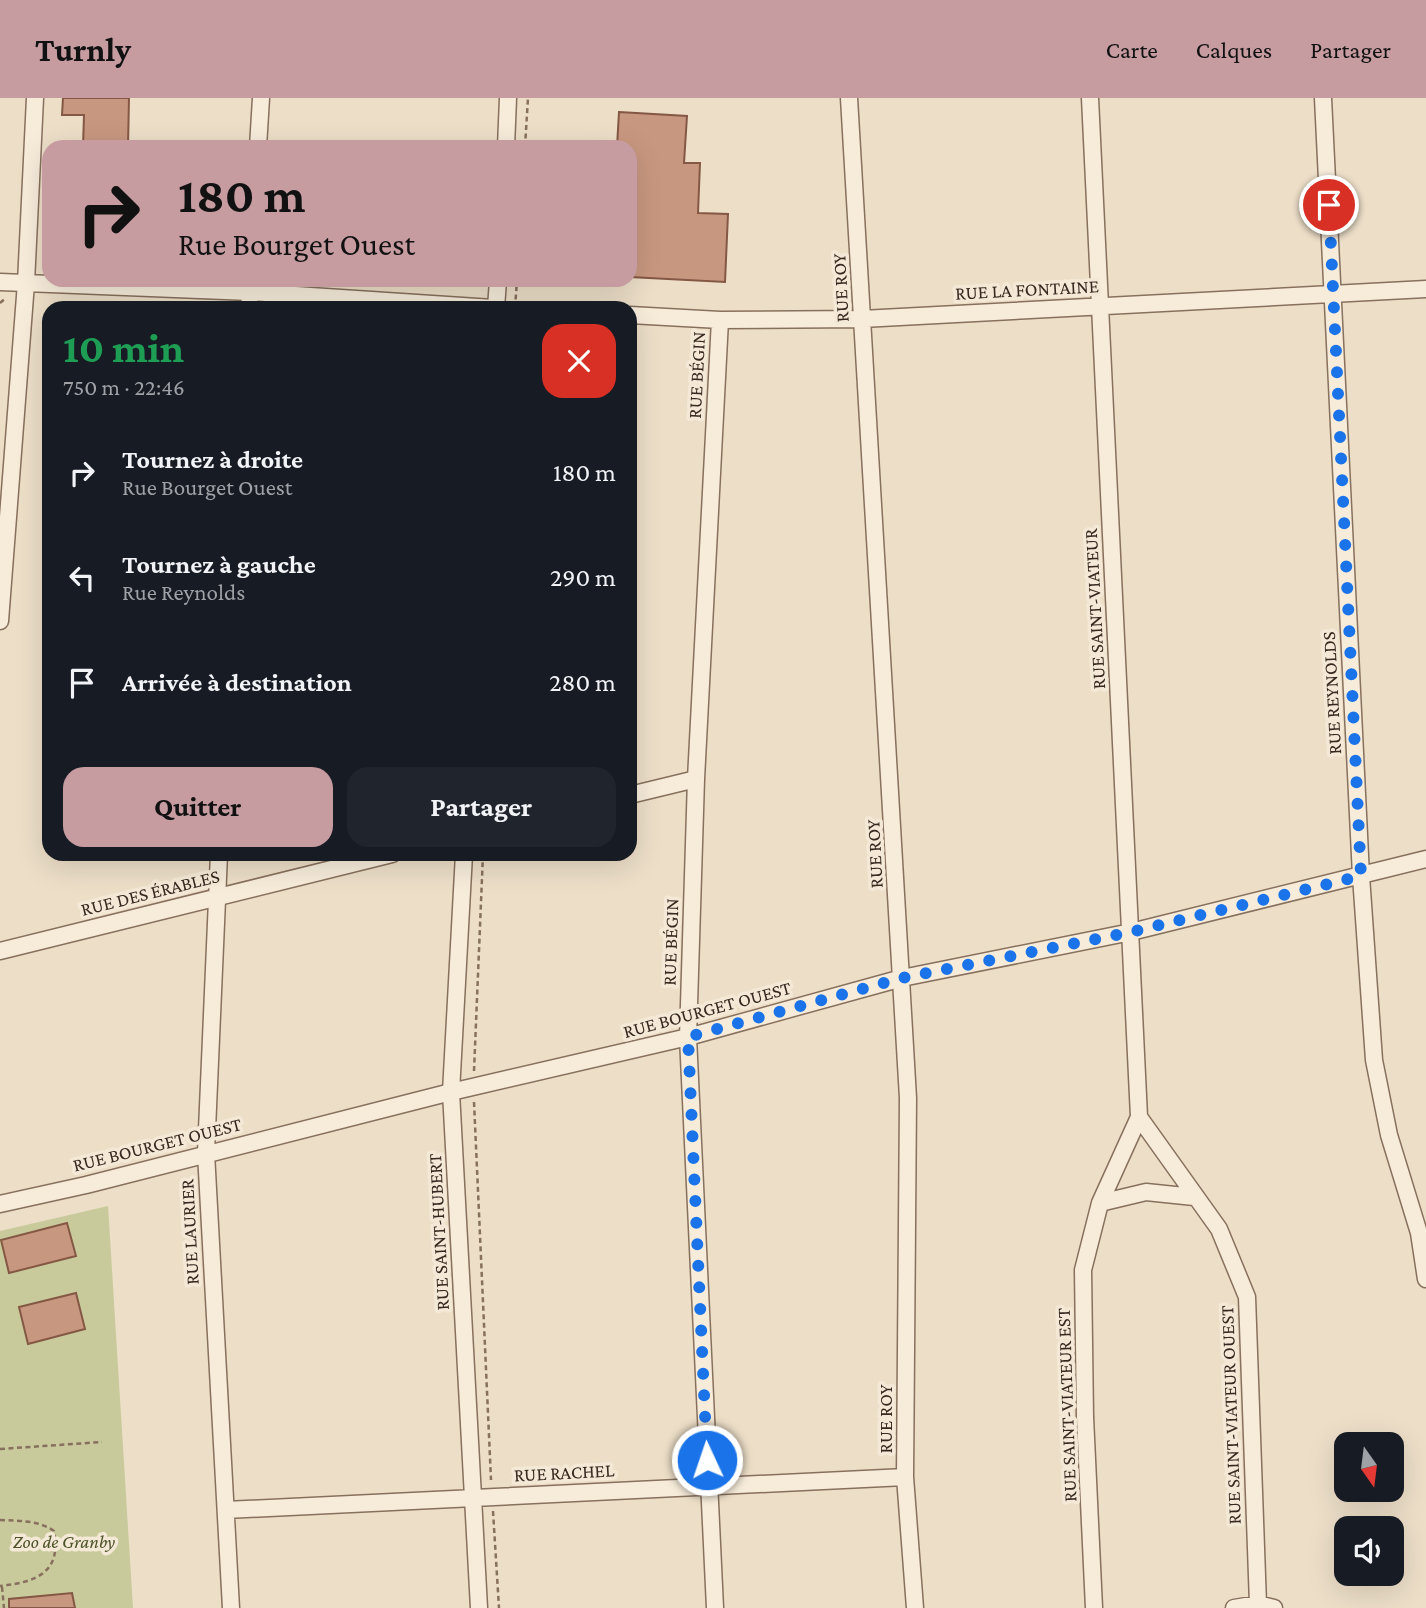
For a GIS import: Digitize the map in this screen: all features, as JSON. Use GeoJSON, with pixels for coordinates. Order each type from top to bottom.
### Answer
{"type":"FeatureCollection","features":[{"type":"Feature","properties":{"kind":"street"},"geometry":{"type":"LineString","coordinates":[[0,621],[26,283],[35,98]]}},
{"type":"Feature","properties":{"kind":"street"},"geometry":{"type":"LineString","coordinates":[[258,140],[261,98]]}},
{"type":"Feature","properties":{"kind":"street"},"geometry":{"type":"LineString","coordinates":[[506,140],[508,98]]}},
{"type":"Feature","properties":{"kind":"street","name":"RUE ROY"},"geometry":{"type":"LineString","coordinates":[[849,98],[908,1098],[905,1477],[915,1608]]}},
{"type":"Feature","properties":{"kind":"street","name":"RUE SAINT-VIATEUR"},"geometry":{"type":"LineString","coordinates":[[1090,98],[1139,1117]]}},
{"type":"Feature","properties":{"kind":"street","name":"RUE REYNOLDS"},"geometry":{"type":"LineString","coordinates":[[1323,98],[1361,876],[1374,1060],[1389,1135],[1419,1233],[1426,1279]]}},
{"type":"Feature","properties":{"kind":"street"},"geometry":{"type":"LineString","coordinates":[[0,282],[42,284]]}},
{"type":"Feature","properties":{"kind":"street"},"geometry":{"type":"LineString","coordinates":[[116,287],[381,301]]}},
{"type":"Feature","properties":{"kind":"street","name":"RUE LA FONTAINE"},"geometry":{"type":"LineString","coordinates":[[637,315],[720,320],[862,319],[1426,289]]}},
{"type":"Feature","properties":{"kind":"street","name":"RUE BÉGIN"},"geometry":{"type":"LineString","coordinates":[[715,1608],[688,1037],[696,779],[720,320]]}},
{"type":"Feature","properties":{"kind":"street"},"geometry":{"type":"LineString","coordinates":[[637,793],[696,779]]}},
{"type":"Feature","properties":{"kind":"street","name":"RUE BOURGET OUEST"},"geometry":{"type":"LineString","coordinates":[[0,1204],[86,1185],[451,1092],[688,1037],[902,978],[1131,932],[1426,859]]}},
{"type":"Feature","properties":{"kind":"street","name":"RUE LAURIER"},"geometry":{"type":"LineString","coordinates":[[219,861],[206,1153],[231,1608]]}},
{"type":"Feature","properties":{"kind":"street","name":"RUE DES ÉRABLES"},"geometry":{"type":"LineString","coordinates":[[0,951],[364,861]]}},
{"type":"Feature","properties":{"kind":"street","name":"RUE SAINT-HUBERT"},"geometry":{"type":"LineString","coordinates":[[464,861],[451,1092],[479,1608]]}},
{"type":"Feature","properties":{"kind":"street","name":"RUE SAINT-VIATEUR OUEST"},"geometry":{"type":"LineString","coordinates":[[1139,1117],[1219,1229],[1247,1297],[1265,1606]]}},
{"type":"Feature","properties":{"kind":"street","name":"RUE SAINT-VIATEUR EST"},"geometry":{"type":"LineString","coordinates":[[1094,1608],[1085,1417],[1083,1270],[1100,1203],[1139,1117]]}},
{"type":"Feature","properties":{"kind":"street"},"geometry":{"type":"LineString","coordinates":[[1100,1203],[1146,1192],[1194,1196]]}},
{"type":"Feature","properties":{"kind":"street","name":"RUE RACHEL"},"geometry":{"type":"LineString","coordinates":[[226,1510],[905,1477]]}},
{"type":"Feature","properties":{"kind":"street"},"geometry":{"type":"LineString","coordinates":[[1234,1608],[1265,1606]]}},
{"type":"Feature","properties":{"kind":"path"},"geometry":{"type":"LineString","coordinates":[[525,140],[528,98]]}},
{"type":"Feature","properties":{"kind":"path"},"geometry":{"type":"LineString","coordinates":[[483,861],[473,1088],[499,1608]]}},
{"type":"Feature","properties":{"kind":"path"},"geometry":{"type":"LineString","coordinates":[[0,1449],[102,1443]]}},
{"type":"Feature","properties":{"kind":"path"},"geometry":{"type":"LineString","coordinates":[[0,1520],[21,1520],[47,1526],[54,1531],[57,1545],[44,1575],[1,1586],[4,1608]]}},
{"type":"Feature","properties":{"kind":"green space","name":"Zoo de Granby"},"geometry":{"type":"Polygon","coordinates":[[[108,1206],[133,1608],[0,1608],[0,1231],[108,1206]]]}},
{"type":"Feature","properties":{"kind":"building"},"geometry":{"type":"Polygon","coordinates":[[[63,98],[129,98],[128,140],[83,140],[84,115],[62,115],[63,98]]]}},
{"type":"Feature","properties":{"kind":"building"},"geometry":{"type":"Polygon","coordinates":[[[619,112],[687,116],[684,163],[700,163],[698,213],[728,214],[725,282],[637,277],[637,140],[617,140],[619,112]]]}},
{"type":"Feature","properties":{"kind":"building"},"geometry":{"type":"Polygon","coordinates":[[[67,1223],[76,1256],[9,1273],[1,1240],[67,1223]]]}},
{"type":"Feature","properties":{"kind":"building"},"geometry":{"type":"Polygon","coordinates":[[[76,1293],[85,1329],[28,1344],[19,1307],[76,1293]]]}},
{"type":"Feature","properties":{"kind":"building"},"geometry":{"type":"Polygon","coordinates":[[[72,1593],[75,1608],[9,1608],[9,1599],[72,1593]]]}},
{"type":"Feature","properties":{"kind":"route"},"geometry":{"type":"LineString","coordinates":[[707,1460],[688,1037],[902,978],[1131,932],[1361,876],[1329,205]]}}]}
